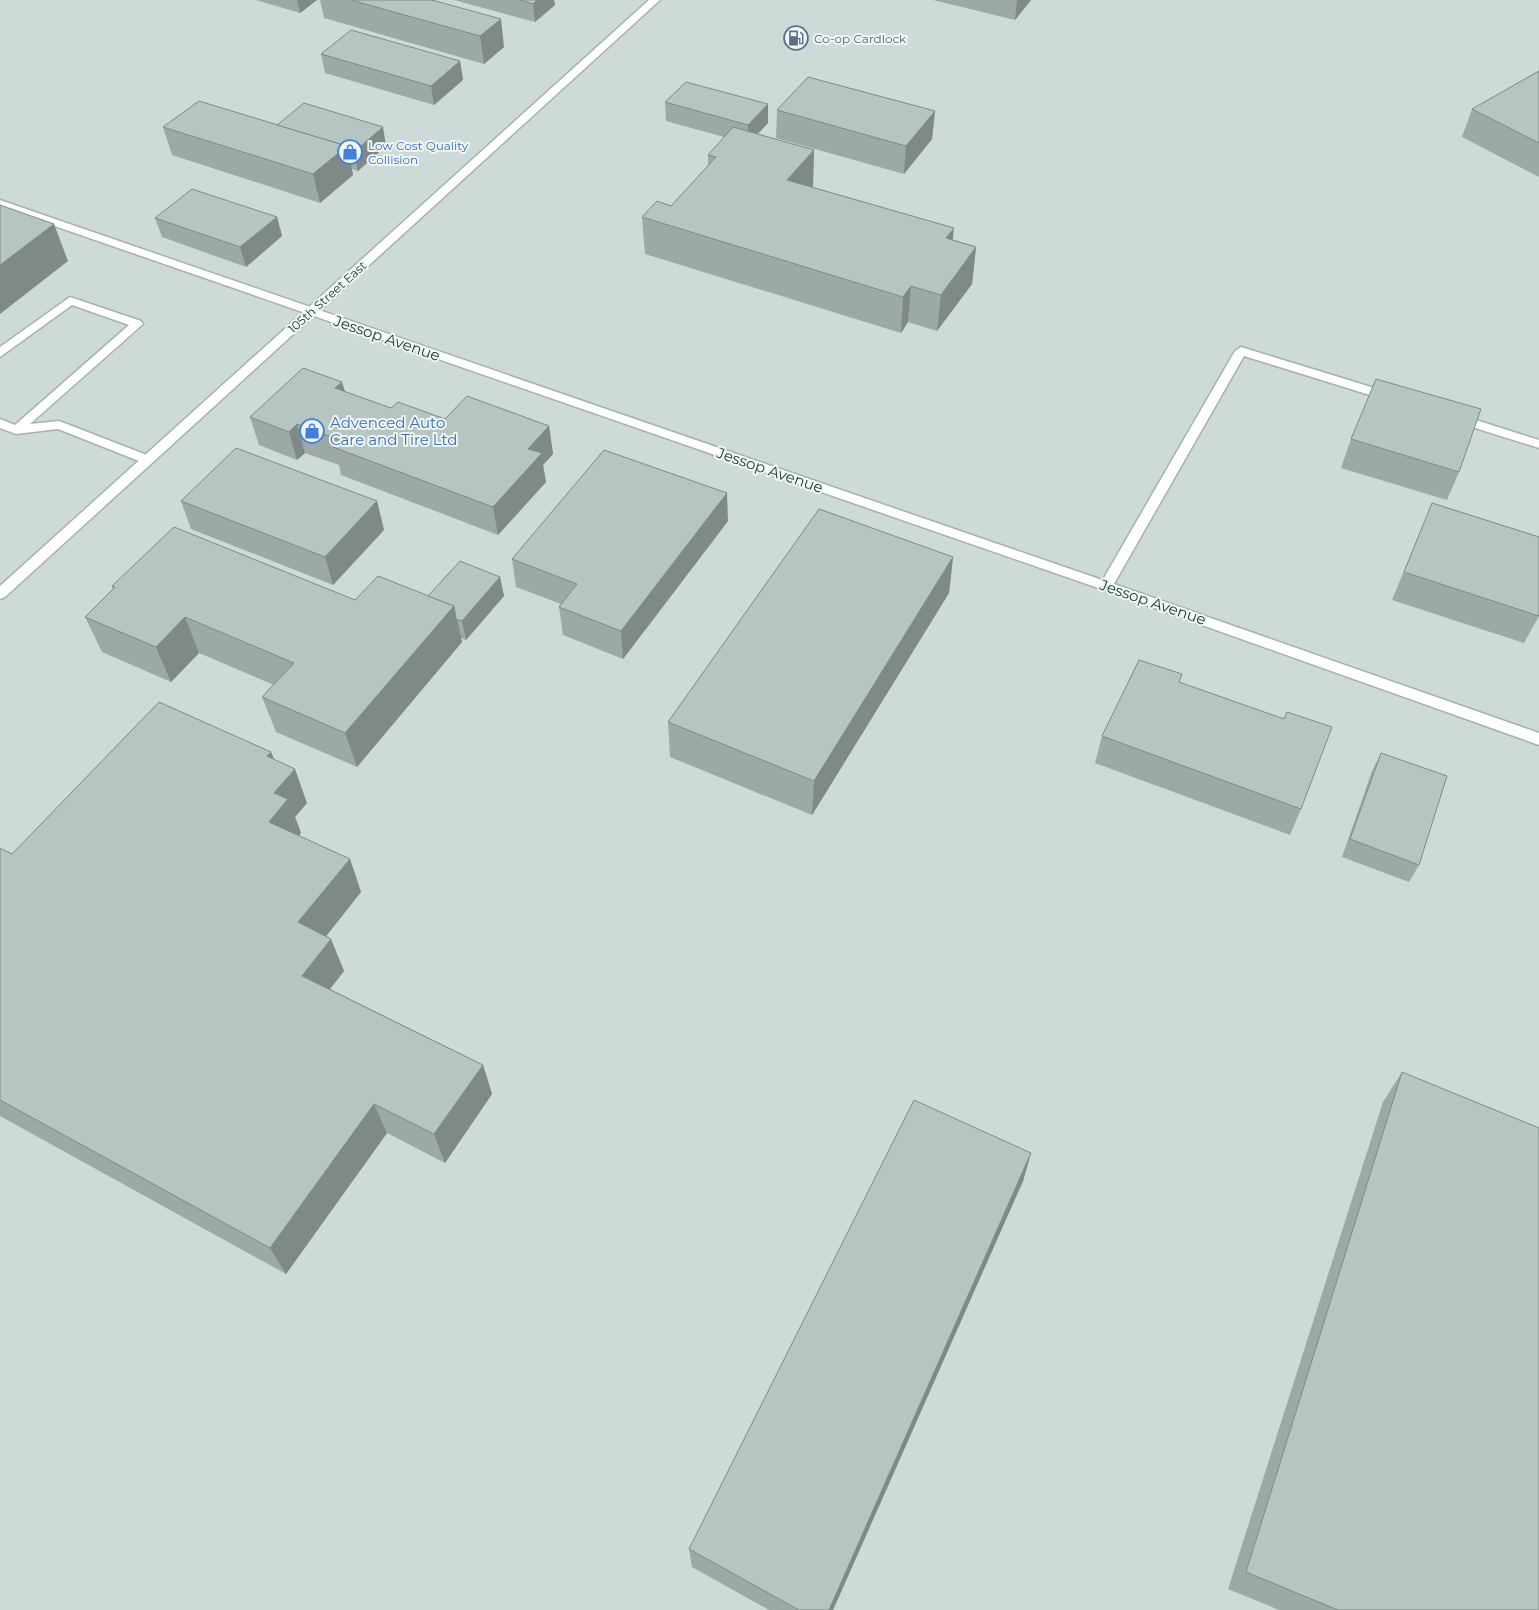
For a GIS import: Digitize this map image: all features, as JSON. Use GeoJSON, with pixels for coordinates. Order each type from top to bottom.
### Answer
{"type":"FeatureCollection","features":[{"type":"Feature","properties":{"kind":"street","name":"105th Street East"},"geometry":{"type":"LineString","coordinates":[[0,594],[655,0]]}},
{"type":"Feature","properties":{"kind":"street","name":"Jessop Avenue"},"geometry":{"type":"LineString","coordinates":[[0,203],[1539,738]]}},
{"type":"Feature","properties":{"kind":"street"},"geometry":{"type":"LineString","coordinates":[[0,353],[70,301],[137,324],[16,430]]}},
{"type":"Feature","properties":{"kind":"street"},"geometry":{"type":"LineString","coordinates":[[1106,586],[1241,351],[1399,400]]}},
{"type":"Feature","properties":{"kind":"street"},"geometry":{"type":"LineString","coordinates":[[1446,415],[1539,444]]}},
{"type":"Feature","properties":{"kind":"street"},"geometry":{"type":"LineString","coordinates":[[0,423],[16,430],[59,425],[148,460]]}},
{"type":"Feature","properties":{"kind":"shaded area"},"geometry":{"type":"Polygon","coordinates":[[[0,0],[1539,0],[1539,1610],[0,1610],[0,0]]]}},
{"type":"Feature","properties":{"kind":"building"},"geometry":{"type":"Polygon","coordinates":[[[351,0],[432,0],[501,19],[480,36],[351,0]]]}},
{"type":"Feature","properties":{"kind":"building"},"geometry":{"type":"Polygon","coordinates":[[[520,0],[537,0],[533,4],[520,0]]]}},
{"type":"Feature","properties":{"kind":"building"},"geometry":{"type":"Polygon","coordinates":[[[351,30],[460,61],[431,86],[321,54],[351,30]]]}},
{"type":"Feature","properties":{"kind":"building"},"geometry":{"type":"Polygon","coordinates":[[[1539,71],[1539,143],[1472,109],[1539,71]]]}},
{"type":"Feature","properties":{"kind":"building"},"geometry":{"type":"Polygon","coordinates":[[[808,77],[935,111],[906,146],[777,110],[808,77]]]}},
{"type":"Feature","properties":{"kind":"building"},"geometry":{"type":"Polygon","coordinates":[[[686,82],[768,104],[748,125],[665,102],[686,82]]]}},
{"type":"Feature","properties":{"kind":"building"},"geometry":{"type":"Polygon","coordinates":[[[199,101],[347,146],[313,174],[163,127],[199,101]]]}},
{"type":"Feature","properties":{"kind":"building"},"geometry":{"type":"Polygon","coordinates":[[[304,103],[383,127],[354,152],[348,150],[347,146],[277,125],[304,103]]]}},
{"type":"Feature","properties":{"kind":"building"},"geometry":{"type":"Polygon","coordinates":[[[733,127],[814,150],[787,180],[954,228],[946,238],[976,247],[941,295],[911,286],[903,297],[642,217],[657,201],[671,206],[716,157],[708,155],[733,127]]]}},
{"type":"Feature","properties":{"kind":"building"},"geometry":{"type":"Polygon","coordinates":[[[192,189],[277,217],[240,247],[155,218],[192,189]]]}},
{"type":"Feature","properties":{"kind":"building"},"geometry":{"type":"Polygon","coordinates":[[[0,205],[54,224],[0,265],[0,205]]]}},
{"type":"Feature","properties":{"kind":"building"},"geometry":{"type":"Polygon","coordinates":[[[303,368],[342,382],[335,388],[391,408],[398,402],[445,419],[467,396],[549,426],[528,449],[542,453],[493,507],[333,447],[340,440],[297,424],[289,432],[250,417],[303,368]]]}},
{"type":"Feature","properties":{"kind":"building"},"geometry":{"type":"Polygon","coordinates":[[[1376,379],[1481,409],[1459,472],[1351,439],[1376,379]]]}},
{"type":"Feature","properties":{"kind":"building"},"geometry":{"type":"Polygon","coordinates":[[[236,448],[377,501],[325,557],[181,501],[236,448]]]}},
{"type":"Feature","properties":{"kind":"building"},"geometry":{"type":"Polygon","coordinates":[[[604,450],[727,493],[621,631],[559,607],[577,584],[512,559],[604,450]]]}},
{"type":"Feature","properties":{"kind":"building"},"geometry":{"type":"Polygon","coordinates":[[[1432,503],[1539,537],[1539,616],[1404,572],[1432,503]]]}},
{"type":"Feature","properties":{"kind":"building"},"geometry":{"type":"Polygon","coordinates":[[[819,509],[953,557],[814,781],[668,722],[819,509]]]}},
{"type":"Feature","properties":{"kind":"building"},"geometry":{"type":"Polygon","coordinates":[[[174,527],[355,600],[378,576],[454,606],[345,733],[262,697],[294,663],[185,617],[156,647],[85,617],[115,587],[112,586],[174,527]]]}},
{"type":"Feature","properties":{"kind":"building"},"geometry":{"type":"Polygon","coordinates":[[[460,561],[500,577],[462,621],[456,619],[454,606],[428,596],[460,561]]]}},
{"type":"Feature","properties":{"kind":"building"},"geometry":{"type":"Polygon","coordinates":[[[1139,660],[1182,674],[1179,682],[1284,719],[1287,712],[1332,727],[1301,809],[1102,736],[1139,660]]]}},
{"type":"Feature","properties":{"kind":"building"},"geometry":{"type":"Polygon","coordinates":[[[159,702],[271,752],[267,756],[295,769],[274,793],[288,799],[269,822],[350,859],[298,922],[331,939],[302,976],[483,1065],[434,1134],[374,1104],[270,1248],[0,1100],[0,848],[12,854],[159,702]]]}},
{"type":"Feature","properties":{"kind":"building"},"geometry":{"type":"Polygon","coordinates":[[[1381,753],[1447,776],[1419,865],[1350,839],[1381,753]]]}},
{"type":"Feature","properties":{"kind":"building"},"geometry":{"type":"Polygon","coordinates":[[[1402,1072],[1539,1128],[1539,1610],[1338,1610],[1246,1572],[1402,1072]]]}},
{"type":"Feature","properties":{"kind":"building"},"geometry":{"type":"Polygon","coordinates":[[[914,1100],[1031,1153],[829,1610],[799,1610],[689,1549],[914,1100]]]}},
{"type":"Feature","properties":{"kind":"place","name":"Co-op Cardlock"},"geometry":{"type":"Point","coordinates":[796,38]}},
{"type":"Feature","properties":{"kind":"place","name":"Low Cost Quality Collision"},"geometry":{"type":"Point","coordinates":[350,152]}},
{"type":"Feature","properties":{"kind":"place","name":"Advenced Auto Care and Tire Ltd"},"geometry":{"type":"Point","coordinates":[312,431]}}]}
